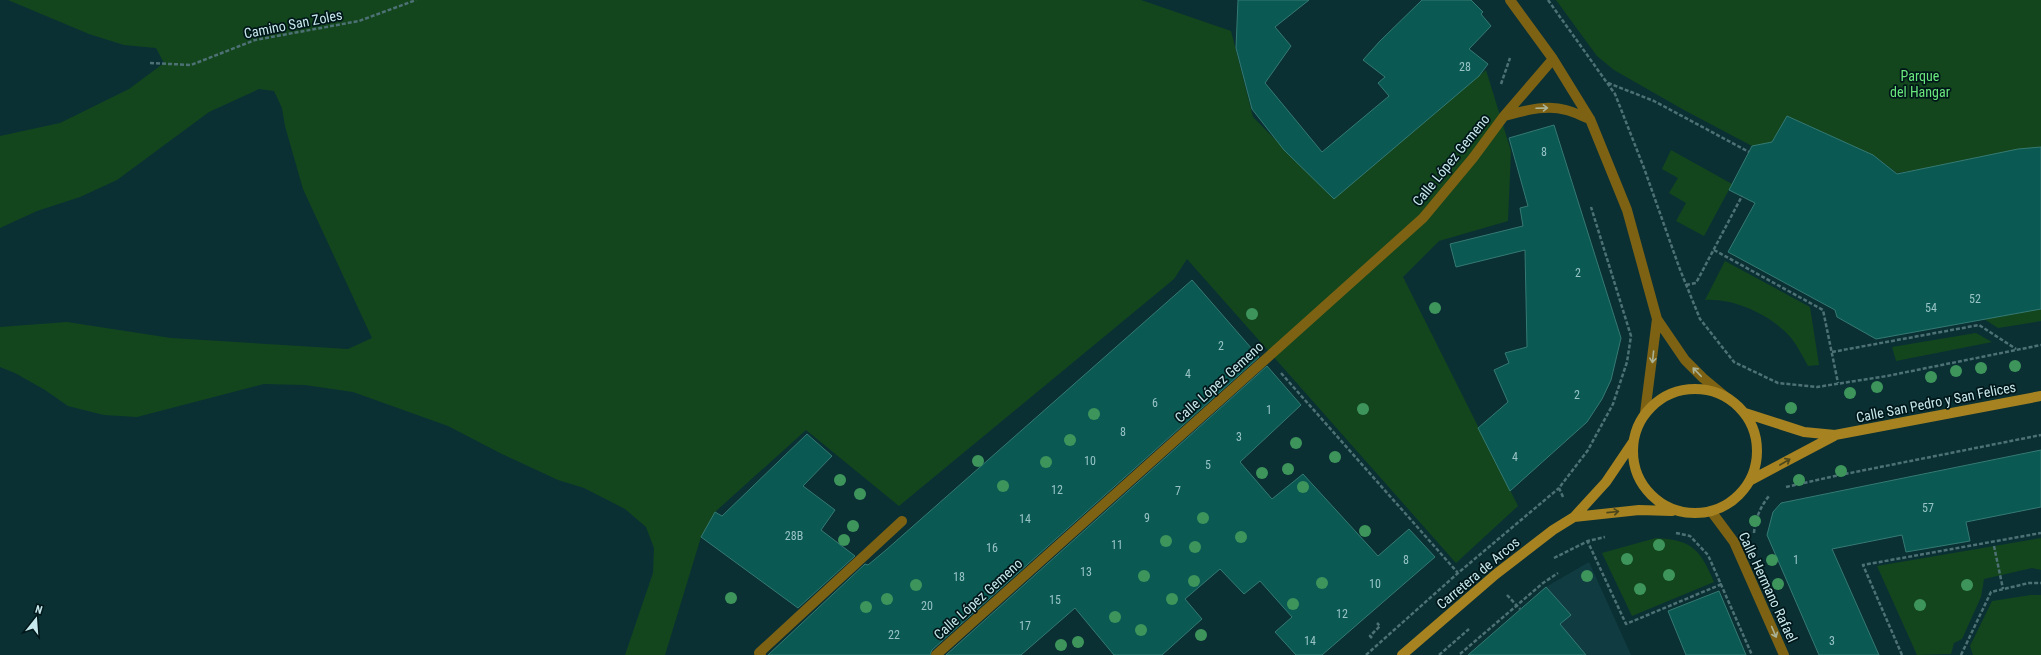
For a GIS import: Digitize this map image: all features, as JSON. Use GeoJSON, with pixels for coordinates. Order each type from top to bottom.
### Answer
{"type":"FeatureCollection","features":[{"type":"Feature","properties":{"kind":"street"},"geometry":{"type":"LineString","coordinates":[[1510,0],[1553,60],[1590,119],[1627,210],[1657,318],[1685,360],[1703,378],[1745,414],[1755,434],[1757,443],[1757,462],[1751,480],[1732,502],[1711,511],[1698,514],[1677,511],[1660,502],[1647,491],[1640,480],[1635,467],[1634,442],[1638,427],[1645,413],[1656,402],[1665,397],[1686,390],[1702,390],[1726,398]]}},
{"type":"Feature","properties":{"kind":"street","name":"Calle López Gemeno"},"geometry":{"type":"LineString","coordinates":[[936,655],[1422,218],[1473,158],[1504,116],[1553,60]]}},
{"type":"Feature","properties":{"kind":"street","name":"Calle López Gemeno"},"geometry":{"type":"LineString","coordinates":[[1504,116],[1537,108],[1551,108],[1566,109],[1590,119]]}},
{"type":"Feature","properties":{"kind":"street"},"geometry":{"type":"LineString","coordinates":[[1645,413],[1657,318]]}},
{"type":"Feature","properties":{"kind":"street","name":"Calle San Pedro y San Felices"},"geometry":{"type":"LineString","coordinates":[[1745,414],[1804,432],[1835,435],[2041,396]]}},
{"type":"Feature","properties":{"kind":"street","name":"Calle San Pedro y San Felices"},"geometry":{"type":"LineString","coordinates":[[1751,480],[1835,435]]}},
{"type":"Feature","properties":{"kind":"street","name":"Carretera de Arcos"},"geometry":{"type":"LineString","coordinates":[[1402,655],[1496,574],[1553,530],[1574,517],[1606,482],[1634,442]]}},
{"type":"Feature","properties":{"kind":"street","name":"Carretera de Arcos"},"geometry":{"type":"LineString","coordinates":[[1574,517],[1638,510],[1677,511]]}},
{"type":"Feature","properties":{"kind":"street","name":"Calle Hermano Rafael"},"geometry":{"type":"LineString","coordinates":[[1711,511],[1734,542],[1784,655]]}},
{"type":"Feature","properties":{"kind":"street"},"geometry":{"type":"LineString","coordinates":[[761,655],[759,653],[902,521]]}},
{"type":"Feature","properties":{"kind":"path","name":"Camino San Zoles"},"geometry":{"type":"LineString","coordinates":[[150,63],[191,65],[255,40],[359,21],[416,0]]}},
{"type":"Feature","properties":{"kind":"path"},"geometry":{"type":"LineString","coordinates":[[1548,0],[1614,94],[1644,168],[1686,285],[1700,319],[1734,362],[1778,383],[1817,387],[1887,376],[2041,345]]}},
{"type":"Feature","properties":{"kind":"path"},"geometry":{"type":"LineString","coordinates":[[1501,86],[1510,58]]}},
{"type":"Feature","properties":{"kind":"path"},"geometry":{"type":"LineString","coordinates":[[1607,83],[1654,101],[1749,152]]}},
{"type":"Feature","properties":{"kind":"path"},"geometry":{"type":"LineString","coordinates":[[1686,285],[1696,283],[1742,196]]}},
{"type":"Feature","properties":{"kind":"path"},"geometry":{"type":"LineString","coordinates":[[1366,655],[1458,573],[1559,488],[1588,450],[1613,404],[1627,362],[1631,336],[1591,207]]}},
{"type":"Feature","properties":{"kind":"path"},"geometry":{"type":"LineString","coordinates":[[1714,250],[1823,310],[1838,383]]}},
{"type":"Feature","properties":{"kind":"path"},"geometry":{"type":"LineString","coordinates":[[1832,352],[1979,326],[2017,350]]}},
{"type":"Feature","properties":{"kind":"path"},"geometry":{"type":"LineString","coordinates":[[1279,371],[1458,573]]}},
{"type":"Feature","properties":{"kind":"path"},"geometry":{"type":"LineString","coordinates":[[1783,488],[1835,476],[2041,435]]}},
{"type":"Feature","properties":{"kind":"path"},"geometry":{"type":"LineString","coordinates":[[1559,488],[1566,501]]}},
{"type":"Feature","properties":{"kind":"path"},"geometry":{"type":"LineString","coordinates":[[1756,539],[1754,526],[1764,504],[1772,493]]}},
{"type":"Feature","properties":{"kind":"path"},"geometry":{"type":"LineString","coordinates":[[1671,531],[1690,536],[1708,555],[1752,655]]}},
{"type":"Feature","properties":{"kind":"path"},"geometry":{"type":"LineString","coordinates":[[1902,655],[1863,565],[2041,533]]}},
{"type":"Feature","properties":{"kind":"path"},"geometry":{"type":"LineString","coordinates":[[1553,559],[1588,541],[1609,536]]}},
{"type":"Feature","properties":{"kind":"path"},"geometry":{"type":"LineString","coordinates":[[1588,541],[1626,624],[1722,584]]}},
{"type":"Feature","properties":{"kind":"path"},"geometry":{"type":"LineString","coordinates":[[1994,546],[2003,588]]}},
{"type":"Feature","properties":{"kind":"path"},"geometry":{"type":"LineString","coordinates":[[1460,654],[1543,582],[1558,573]]}},
{"type":"Feature","properties":{"kind":"path"},"geometry":{"type":"LineString","coordinates":[[1961,655],[1990,592],[2029,582],[2041,583]]}},
{"type":"Feature","properties":{"kind":"path"},"geometry":{"type":"LineString","coordinates":[[1502,599],[1513,591]]}},
{"type":"Feature","properties":{"kind":"path"},"geometry":{"type":"LineString","coordinates":[[1507,595],[1520,609]]}},
{"type":"Feature","properties":{"kind":"path"},"geometry":{"type":"LineString","coordinates":[[1372,638],[1370,636],[1380,626],[1377,623]]}},
{"type":"Feature","properties":{"kind":"path"},"geometry":{"type":"LineString","coordinates":[[1439,655],[1474,624]]}},
{"type":"Feature","properties":{"kind":"shaded area"},"geometry":{"type":"Polygon","coordinates":[[[1589,562],[1631,655],[1468,655],[1546,587],[1589,562]]]}},
{"type":"Feature","properties":{"kind":"green space"},"geometry":{"type":"Polygon","coordinates":[[[8,0],[1141,0],[1231,31],[1253,117],[1334,199],[1486,70],[1511,151],[1508,221],[1439,241],[1403,277],[1518,506],[1456,563],[1187,259],[1174,279],[899,506],[806,430],[715,512],[701,537],[665,655],[625,655],[653,573],[654,548],[646,527],[625,509],[584,488],[558,480],[500,453],[448,426],[353,392],[305,385],[264,384],[137,417],[104,415],[68,406],[45,390],[15,373],[0,367],[0,327],[67,322],[171,338],[348,349],[372,338],[303,189],[285,126],[282,108],[274,91],[259,89],[209,112],[117,180],[80,197],[37,211],[0,228],[0,136],[60,123],[129,89],[164,63],[156,48],[124,45],[89,34],[8,0]]]}},
{"type":"Feature","properties":{"kind":"green space","name":"Parque del Hangar"},"geometry":{"type":"Polygon","coordinates":[[[1556,0],[2041,0],[2041,150],[1897,173],[1873,155],[1787,116],[1772,142],[1752,146],[1684,110],[1614,70],[1597,56],[1556,0]]]}},
{"type":"Feature","properties":{"kind":"green space"},"geometry":{"type":"Polygon","coordinates":[[[1671,150],[1732,184],[1704,236],[1676,221],[1686,203],[1669,193],[1678,178],[1662,169],[1671,150]]]}},
{"type":"Feature","properties":{"kind":"green space"},"geometry":{"type":"Polygon","coordinates":[[[1725,261],[1810,307],[1819,365],[1808,366],[1792,339],[1775,323],[1764,316],[1741,305],[1717,300],[1705,300],[1725,261]]]}},
{"type":"Feature","properties":{"kind":"green space"},"geometry":{"type":"Polygon","coordinates":[[[2041,309],[2041,321],[1998,328],[1984,319],[2041,309]]]}},
{"type":"Feature","properties":{"kind":"green space"},"geometry":{"type":"Polygon","coordinates":[[[1976,333],[1992,342],[1896,361],[1892,347],[1976,333]]]}},
{"type":"Feature","properties":{"kind":"green space"},"geometry":{"type":"Polygon","coordinates":[[[1656,538],[1678,541],[1693,548],[1704,561],[1714,582],[1632,616],[1602,553],[1656,538]]]}},
{"type":"Feature","properties":{"kind":"green space"},"geometry":{"type":"Polygon","coordinates":[[[2041,538],[2041,570],[2032,568],[1984,579],[1981,597],[1962,639],[1954,643],[1951,654],[1917,655],[1877,566],[2041,538]]]}},
{"type":"Feature","properties":{"kind":"green space"},"geometry":{"type":"Polygon","coordinates":[[[2031,595],[2041,595],[2041,655],[1973,655],[1970,646],[1992,601],[2031,595]]]}},
{"type":"Feature","properties":{"kind":"building"},"geometry":{"type":"Polygon","coordinates":[[[1238,0],[1309,0],[1275,27],[1291,46],[1265,83],[1322,152],[1389,96],[1378,83],[1385,77],[1363,60],[1380,41],[1422,0],[1471,0],[1483,12],[1481,14],[1491,26],[1469,49],[1488,64],[1479,76],[1334,199],[1284,150],[1252,109],[1236,48],[1238,0]]]}},
{"type":"Feature","properties":{"kind":"building"},"geometry":{"type":"Polygon","coordinates":[[[1787,116],[1873,155],[1897,174],[2018,149],[2041,147],[2041,309],[1876,339],[1837,317],[1835,310],[1728,252],[1755,203],[1729,190],[1752,146],[1772,142],[1787,116]]]}},
{"type":"Feature","properties":{"kind":"building"},"geometry":{"type":"Polygon","coordinates":[[[1554,125],[1621,338],[1611,380],[1602,399],[1587,422],[1510,491],[1478,428],[1508,402],[1494,370],[1509,363],[1505,353],[1527,347],[1525,250],[1456,267],[1450,244],[1523,226],[1520,208],[1528,206],[1509,138],[1554,125]]]}},
{"type":"Feature","properties":{"kind":"building"},"geometry":{"type":"Polygon","coordinates":[[[1192,280],[1259,357],[932,650],[930,655],[768,655],[865,564],[868,565],[886,550],[1192,280]]]}},
{"type":"Feature","properties":{"kind":"building"},"geometry":{"type":"Polygon","coordinates":[[[1267,366],[1301,405],[1240,462],[1272,499],[1303,474],[1378,556],[1409,529],[1435,557],[1322,655],[1296,655],[1275,632],[1292,617],[1260,581],[1244,594],[1220,569],[1185,599],[1202,619],[1162,655],[1114,655],[1075,608],[1021,655],[946,655],[1267,366]]]}},
{"type":"Feature","properties":{"kind":"building"},"geometry":{"type":"Polygon","coordinates":[[[807,434],[832,456],[803,486],[835,510],[821,530],[855,556],[798,608],[701,537],[715,512],[722,516],[807,434]]]}},
{"type":"Feature","properties":{"kind":"building"},"geometry":{"type":"Polygon","coordinates":[[[2041,450],[2041,507],[1966,522],[1970,541],[1906,552],[1902,535],[1832,549],[1879,655],[1819,655],[1767,535],[1773,512],[1781,503],[2041,450]]]}},
{"type":"Feature","properties":{"kind":"building"},"geometry":{"type":"Polygon","coordinates":[[[1546,587],[1571,615],[1560,624],[1586,655],[1468,655],[1546,587]]]}},
{"type":"Feature","properties":{"kind":"building"},"geometry":{"type":"Polygon","coordinates":[[[1719,591],[1746,655],[1686,655],[1668,611],[1719,591]]]}}]}
